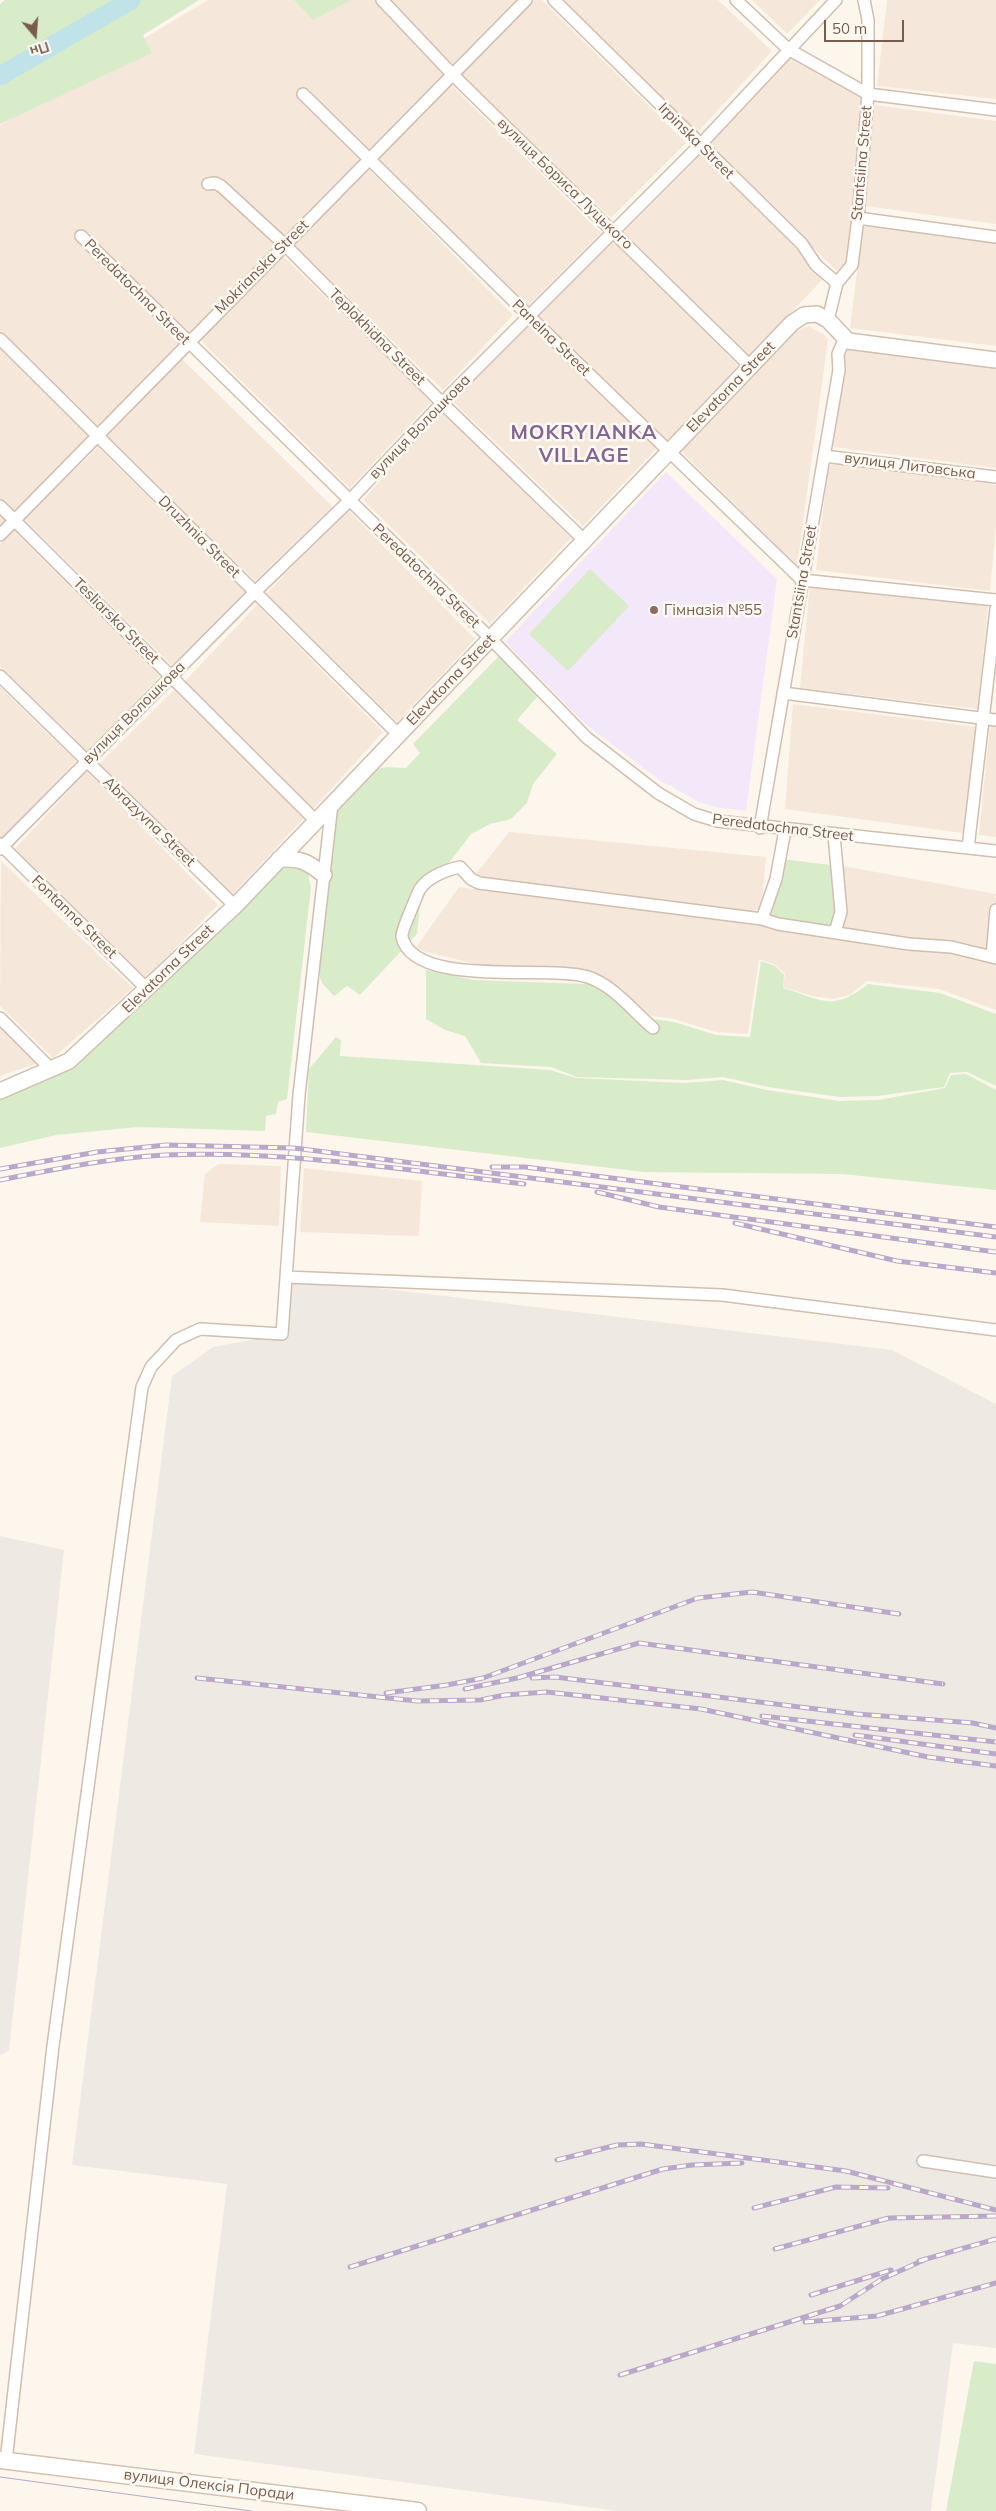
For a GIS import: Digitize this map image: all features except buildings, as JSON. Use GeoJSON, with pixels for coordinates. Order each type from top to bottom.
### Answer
{"type":"FeatureCollection","features":[{"type":"Feature","properties":{"kind":"main road","name":"вулиця Олексія Поради"},"geometry":{"type":"LineString","coordinates":[[3,2460],[418,2511]]}},
{"type":"Feature","properties":{"kind":"street","name":"вулиця Бориса Луцького"},"geometry":{"type":"LineString","coordinates":[[382,0],[453,75],[750,366]]}},
{"type":"Feature","properties":{"kind":"street","name":"Mokrianska Street"},"geometry":{"type":"LineString","coordinates":[[0,535],[98,437],[284,244],[526,0]]}},
{"type":"Feature","properties":{"kind":"street","name":"Irpinska Street"},"geometry":{"type":"LineString","coordinates":[[554,0],[802,244],[816,265],[837,284]]}},
{"type":"Feature","properties":{"kind":"street"},"geometry":{"type":"LineString","coordinates":[[736,0],[788,50],[868,94],[996,110]]}},
{"type":"Feature","properties":{"kind":"street","name":"вулиця Волошкова"},"geometry":{"type":"LineString","coordinates":[[1,847],[255,592],[349,501],[442,403],[700,145],[836,0]]}},
{"type":"Feature","properties":{"kind":"street","name":"Stantsiina Street"},"geometry":{"type":"LineString","coordinates":[[828,320],[837,284],[852,265],[858,218],[868,94],[868,20],[864,0]]}},
{"type":"Feature","properties":{"kind":"street","name":"Panelna Street"},"geometry":{"type":"LineString","coordinates":[[303,94],[802,580]]}},
{"type":"Feature","properties":{"kind":"street","name":"Teplokhidna Street"},"geometry":{"type":"LineString","coordinates":[[208,184],[215,183],[221,186],[284,244],[442,403],[584,540]]}},
{"type":"Feature","properties":{"kind":"street"},"geometry":{"type":"LineString","coordinates":[[858,218],[996,237]]}},
{"type":"Feature","properties":{"kind":"street","name":"Peredatochna Street"},"geometry":{"type":"LineString","coordinates":[[81,236],[490,638],[587,738],[658,793],[694,814],[717,821],[760,828],[996,852]]}},
{"type":"Feature","properties":{"kind":"street","name":"Elevatorna Street"},"geometry":{"type":"LineString","coordinates":[[0,1091],[70,1061],[148,989],[234,906],[792,323],[804,315],[817,314],[828,320]]}},
{"type":"Feature","properties":{"kind":"street"},"geometry":{"type":"LineString","coordinates":[[828,320],[848,341],[996,360]]}},
{"type":"Feature","properties":{"kind":"street","name":"Stantsiina Street"},"geometry":{"type":"LineString","coordinates":[[760,828],[839,370],[838,354],[845,338]]}},
{"type":"Feature","properties":{"kind":"street","name":"Druzhnia Street"},"geometry":{"type":"LineString","coordinates":[[0,339],[398,734]]}},
{"type":"Feature","properties":{"kind":"street","name":"вулиця Литовська"},"geometry":{"type":"LineString","coordinates":[[824,456],[996,477]]}},
{"type":"Feature","properties":{"kind":"street","name":"Tesliarska Street"},"geometry":{"type":"LineString","coordinates":[[0,506],[172,675],[316,821]]}},
{"type":"Feature","properties":{"kind":"street"},"geometry":{"type":"LineString","coordinates":[[802,580],[996,600]]}},
{"type":"Feature","properties":{"kind":"street"},"geometry":{"type":"LineString","coordinates":[[968,848],[996,609]]}},
{"type":"Feature","properties":{"kind":"street","name":"Abrazyvna Street"},"geometry":{"type":"LineString","coordinates":[[0,676],[234,906]]}},
{"type":"Feature","properties":{"kind":"street"},"geometry":{"type":"LineString","coordinates":[[784,693],[996,720]]}},
{"type":"Feature","properties":{"kind":"street"},"geometry":{"type":"LineString","coordinates":[[3,2460],[53,2046],[142,1387],[151,1367],[176,1340],[200,1329],[282,1334],[297,1122],[332,804]]}},
{"type":"Feature","properties":{"kind":"street"},"geometry":{"type":"LineString","coordinates":[[762,919],[776,879],[785,830]]}},
{"type":"Feature","properties":{"kind":"street"},"geometry":{"type":"LineString","coordinates":[[834,835],[841,912],[835,932]]}},
{"type":"Feature","properties":{"kind":"street","name":"Fontanna Street"},"geometry":{"type":"LineString","coordinates":[[1,847],[148,989]]}},
{"type":"Feature","properties":{"kind":"street"},"geometry":{"type":"LineString","coordinates":[[279,859],[294,858],[308,862],[324,875]]}},
{"type":"Feature","properties":{"kind":"street"},"geometry":{"type":"LineString","coordinates":[[654,1028],[604,985],[587,976],[551,973],[466,972],[418,958],[407,949],[402,936],[403,928],[414,907],[418,892],[433,877],[460,867],[471,879],[479,883],[762,919],[778,924],[909,944],[951,947],[994,958],[996,910]]}},
{"type":"Feature","properties":{"kind":"street"},"geometry":{"type":"LineString","coordinates":[[0,1018],[52,1070]]}},
{"type":"Feature","properties":{"kind":"street"},"geometry":{"type":"LineString","coordinates":[[286,1277],[722,1295],[996,1330]]}},
{"type":"Feature","properties":{"kind":"street"},"geometry":{"type":"LineString","coordinates":[[923,2162],[996,2172]]}},
{"type":"Feature","properties":{"kind":"shaded area"},"geometry":{"type":"Polygon","coordinates":[[[208,0],[520,0],[0,529],[0,125],[208,0]]]}},
{"type":"Feature","properties":{"kind":"shaded area"},"geometry":{"type":"Polygon","coordinates":[[[534,0],[542,0],[686,143],[611,218],[459,75],[534,0]]]}},
{"type":"Feature","properties":{"kind":"shaded area"},"geometry":{"type":"Polygon","coordinates":[[[561,0],[718,0],[772,51],[696,134],[561,0]]]}},
{"type":"Feature","properties":{"kind":"shaded area"},"geometry":{"type":"Polygon","coordinates":[[[752,0],[820,0],[787,34],[752,0]]]}},
{"type":"Feature","properties":{"kind":"shaded area"},"geometry":{"type":"Polygon","coordinates":[[[887,0],[996,0],[996,99],[877,86],[887,0]]]}},
{"type":"Feature","properties":{"kind":"shaded area"},"geometry":{"type":"Polygon","coordinates":[[[790,57],[862,97],[847,262],[837,271],[707,145],[790,57]]]}},
{"type":"Feature","properties":{"kind":"shaded area"},"geometry":{"type":"Polygon","coordinates":[[[451,85],[601,233],[527,307],[377,159],[451,85]]]}},
{"type":"Feature","properties":{"kind":"shaded area"},"geometry":{"type":"Polygon","coordinates":[[[874,105],[996,121],[996,224],[866,206],[874,105]]]}},
{"type":"Feature","properties":{"kind":"shaded area"},"geometry":{"type":"Polygon","coordinates":[[[701,154],[793,242],[822,280],[748,358],[622,233],[701,154]]]}},
{"type":"Feature","properties":{"kind":"shaded area"},"geometry":{"type":"Polygon","coordinates":[[[368,168],[513,315],[443,390],[292,243],[368,168]]]}},
{"type":"Feature","properties":{"kind":"shaded area"},"geometry":{"type":"Polygon","coordinates":[[[863,225],[996,243],[996,346],[850,328],[863,225]]]}},
{"type":"Feature","properties":{"kind":"shaded area"},"geometry":{"type":"Polygon","coordinates":[[[614,238],[740,367],[667,441],[535,316],[614,238]]]}},
{"type":"Feature","properties":{"kind":"shaded area"},"geometry":{"type":"Polygon","coordinates":[[[282,255],[432,401],[350,488],[199,339],[282,255]]]}},
{"type":"Feature","properties":{"kind":"shaded area"},"geometry":{"type":"Polygon","coordinates":[[[529,321],[657,448],[583,526],[450,399],[529,321]]]}},
{"type":"Feature","properties":{"kind":"shaded area"},"geometry":{"type":"Polygon","coordinates":[[[808,326],[825,335],[828,340],[797,567],[680,450],[792,333],[808,326]]]}},
{"type":"Feature","properties":{"kind":"shaded area"},"geometry":{"type":"Polygon","coordinates":[[[845,346],[996,366],[996,468],[832,447],[845,346]]]}},
{"type":"Feature","properties":{"kind":"shaded area"},"geometry":{"type":"Polygon","coordinates":[[[182,359],[333,507],[255,581],[107,437],[182,359]]]}},
{"type":"Feature","properties":{"kind":"shaded area"},"geometry":{"type":"Polygon","coordinates":[[[442,410],[571,538],[490,624],[363,500],[442,410]]]}},
{"type":"Feature","properties":{"kind":"shaded area"},"geometry":{"type":"Polygon","coordinates":[[[98,447],[245,592],[172,666],[24,519],[98,447]]]}},
{"type":"Feature","properties":{"kind":"shaded area"},"geometry":{"type":"Polygon","coordinates":[[[836,461],[996,485],[996,526],[990,591],[816,570],[828,468],[836,461]]]}},
{"type":"Feature","properties":{"kind":"shaded area","name":"Гімназія №55"},"geometry":{"type":"Polygon","coordinates":[[[666,472],[777,579],[746,811],[715,807],[699,802],[661,781],[585,724],[505,642],[666,472]]]}},
{"type":"Feature","properties":{"kind":"shaded area"},"geometry":{"type":"Polygon","coordinates":[[[347,509],[475,639],[397,722],[266,594],[347,509]]]}},
{"type":"Feature","properties":{"kind":"shaded area"},"geometry":{"type":"Polygon","coordinates":[[[13,530],[160,676],[87,752],[0,666],[0,544],[13,530]]]}},
{"type":"Feature","properties":{"kind":"shaded area"},"geometry":{"type":"Polygon","coordinates":[[[810,584],[988,605],[978,709],[800,688],[810,584]]]}},
{"type":"Feature","properties":{"kind":"shaded area"},"geometry":{"type":"Polygon","coordinates":[[[257,605],[383,732],[313,809],[185,681],[257,605]]]}},
{"type":"Feature","properties":{"kind":"shaded area"},"geometry":{"type":"Polygon","coordinates":[[[0,687],[76,761],[1,840],[0,839],[0,687]]]}},
{"type":"Feature","properties":{"kind":"shaded area"},"geometry":{"type":"Polygon","coordinates":[[[174,690],[304,818],[232,895],[98,765],[174,690]]]}},
{"type":"Feature","properties":{"kind":"shaded area"},"geometry":{"type":"Polygon","coordinates":[[[793,704],[978,727],[963,833],[785,809],[793,704]]]}},
{"type":"Feature","properties":{"kind":"shaded area"},"geometry":{"type":"Polygon","coordinates":[[[990,724],[996,725],[996,837],[979,835],[990,724]]]}},
{"type":"Feature","properties":{"kind":"shaded area"},"geometry":{"type":"Polygon","coordinates":[[[87,771],[218,905],[144,980],[14,850],[87,771]]]}},
{"type":"Feature","properties":{"kind":"shaded area"},"geometry":{"type":"Polygon","coordinates":[[[509,832],[766,857],[762,901],[758,909],[749,915],[491,881],[475,875],[509,832]]]}},
{"type":"Feature","properties":{"kind":"shaded area"},"geometry":{"type":"Polygon","coordinates":[[[1,861],[133,988],[53,1058],[0,1006],[1,861]]]}},
{"type":"Feature","properties":{"kind":"shaded area"},"geometry":{"type":"Polygon","coordinates":[[[843,866],[996,894],[996,1010],[939,989],[867,981],[850,995],[833,999],[812,996],[783,987],[785,974],[775,965],[759,959],[748,1034],[716,1032],[674,1019],[646,1015],[630,1002],[623,989],[594,974],[487,967],[415,949],[459,887],[841,936],[844,912],[843,866]]]}},
{"type":"Feature","properties":{"kind":"shaded area"},"geometry":{"type":"Polygon","coordinates":[[[0,1026],[38,1063],[0,1076],[0,1026]]]}},
{"type":"Feature","properties":{"kind":"shaded area"},"geometry":{"type":"Polygon","coordinates":[[[218,1164],[281,1166],[279,1226],[200,1222],[205,1174],[218,1164]]]}},
{"type":"Feature","properties":{"kind":"shaded area"},"geometry":{"type":"Polygon","coordinates":[[[304,1168],[422,1181],[419,1236],[300,1232],[304,1168]]]}},
{"type":"Feature","properties":{"kind":"shaded area"},"geometry":{"type":"Polygon","coordinates":[[[286,1277],[892,1350],[996,1404],[996,2348],[953,2343],[931,2511],[618,2511],[194,2454],[227,2184],[72,2165],[172,1376],[213,1347],[282,1334],[286,1277]]]}},
{"type":"Feature","properties":{"kind":"shaded area"},"geometry":{"type":"Polygon","coordinates":[[[0,1536],[64,1550],[9,2051],[0,2055],[0,1536]]]}},
{"type":"Feature","properties":{"kind":"green space"},"geometry":{"type":"Polygon","coordinates":[[[5,0],[199,0],[143,35],[152,53],[0,124],[0,4],[5,0]]]}},
{"type":"Feature","properties":{"kind":"green space"},"geometry":{"type":"Polygon","coordinates":[[[294,0],[351,0],[313,20],[294,0]]]}},
{"type":"Feature","properties":{"kind":"green space"},"geometry":{"type":"Polygon","coordinates":[[[590,569],[629,606],[568,671],[529,634],[590,569]]]}},
{"type":"Feature","properties":{"kind":"green space"},"geometry":{"type":"Polygon","coordinates":[[[499,656],[538,696],[517,720],[557,754],[533,784],[527,803],[511,819],[490,824],[471,834],[448,864],[438,868],[417,887],[420,906],[417,934],[360,995],[347,986],[334,996],[322,983],[317,969],[336,809],[377,769],[386,767],[406,768],[420,753],[413,744],[499,656]]]}},
{"type":"Feature","properties":{"kind":"green space"},"geometry":{"type":"Polygon","coordinates":[[[782,859],[831,865],[835,916],[832,926],[777,922],[769,916],[782,859]]]}},
{"type":"Feature","properties":{"kind":"green space"},"geometry":{"type":"Polygon","coordinates":[[[291,865],[307,870],[311,887],[287,1099],[278,1102],[276,1114],[266,1116],[265,1131],[138,1127],[56,1135],[0,1148],[0,1096],[38,1081],[165,981],[227,926],[280,869],[291,865]]]}},
{"type":"Feature","properties":{"kind":"green space"},"geometry":{"type":"Polygon","coordinates":[[[761,961],[775,966],[784,975],[783,988],[817,999],[835,1001],[856,993],[868,984],[940,993],[996,1014],[996,1086],[967,1072],[950,1073],[944,1087],[877,1096],[840,1097],[768,1087],[723,1077],[686,1080],[577,1077],[551,1067],[481,1063],[465,1036],[445,1030],[426,1019],[426,970],[474,980],[587,984],[622,992],[646,1018],[674,1022],[716,1035],[750,1037],[761,961]]]}},
{"type":"Feature","properties":{"kind":"green space"},"geometry":{"type":"Polygon","coordinates":[[[336,1037],[341,1040],[340,1056],[550,1070],[576,1078],[685,1083],[723,1080],[767,1090],[839,1101],[878,1100],[945,1088],[951,1075],[966,1074],[996,1090],[996,1190],[842,1174],[644,1172],[306,1132],[309,1069],[336,1037]]]}},
{"type":"Feature","properties":{"kind":"green space"},"geometry":{"type":"Polygon","coordinates":[[[974,2361],[996,2364],[996,2511],[946,2511],[974,2361]]]}},
{"type":"Feature","properties":{"kind":"waterway"},"geometry":{"type":"LineString","coordinates":[[0,76],[131,0]]}},
{"type":"Feature","properties":{"kind":"tram line"},"geometry":{"type":"LineString","coordinates":[[0,2477],[251,2511]]}},
{"type":"Feature","properties":{"kind":"railway"},"geometry":{"type":"LineString","coordinates":[[0,1169],[97,1152],[166,1145],[294,1148],[996,1237]]}},
{"type":"Feature","properties":{"kind":"railway"},"geometry":{"type":"LineString","coordinates":[[0,1180],[103,1161],[165,1155],[210,1154],[255,1155],[345,1162],[524,1184]]}},
{"type":"Feature","properties":{"kind":"railway"},"geometry":{"type":"LineString","coordinates":[[492,1167],[525,1167],[996,1227]]}},
{"type":"Feature","properties":{"kind":"railway"},"geometry":{"type":"LineString","coordinates":[[597,1192],[659,1207],[996,1252]]}},
{"type":"Feature","properties":{"kind":"railway"},"geometry":{"type":"LineString","coordinates":[[735,1223],[897,1261],[996,1273]]}},
{"type":"Feature","properties":{"kind":"railway"},"geometry":{"type":"LineString","coordinates":[[386,1693],[483,1678],[698,1598],[752,1592],[899,1614]]}},
{"type":"Feature","properties":{"kind":"railway"},"geometry":{"type":"LineString","coordinates":[[465,1689],[517,1678],[639,1643],[943,1684]]}},
{"type":"Feature","properties":{"kind":"railway"},"geometry":{"type":"LineString","coordinates":[[532,1678],[555,1677],[857,1714],[973,1723],[996,1728]]}},
{"type":"Feature","properties":{"kind":"railway"},"geometry":{"type":"LineString","coordinates":[[197,1678],[417,1701],[480,1700],[505,1695],[547,1692],[701,1709],[928,1757],[996,1766]]}},
{"type":"Feature","properties":{"kind":"railway"},"geometry":{"type":"LineString","coordinates":[[762,1716],[996,1742]]}},
{"type":"Feature","properties":{"kind":"railway"},"geometry":{"type":"LineString","coordinates":[[855,1735],[996,1754]]}},
{"type":"Feature","properties":{"kind":"railway"},"geometry":{"type":"LineString","coordinates":[[557,2160],[617,2145],[641,2144],[846,2171],[996,2210]]}},
{"type":"Feature","properties":{"kind":"railway"},"geometry":{"type":"LineString","coordinates":[[350,2267],[663,2169],[692,2165],[742,2163]]}},
{"type":"Feature","properties":{"kind":"railway"},"geometry":{"type":"LineString","coordinates":[[754,2208],[836,2187],[888,2188]]}},
{"type":"Feature","properties":{"kind":"railway"},"geometry":{"type":"LineString","coordinates":[[775,2249],[889,2218],[996,2216]]}},
{"type":"Feature","properties":{"kind":"railway"},"geometry":{"type":"LineString","coordinates":[[919,2261],[996,2239]]}},
{"type":"Feature","properties":{"kind":"railway"},"geometry":{"type":"LineString","coordinates":[[620,2375],[840,2306],[882,2279],[926,2259]]}},
{"type":"Feature","properties":{"kind":"railway"},"geometry":{"type":"LineString","coordinates":[[811,2295],[891,2270]]}},
{"type":"Feature","properties":{"kind":"railway"},"geometry":{"type":"LineString","coordinates":[[805,2322],[877,2316],[996,2283]]}},
{"type":"Feature","properties":{"kind":"place","name":"Гімназія №55"},"geometry":{"type":"Point","coordinates":[654,610]}},
{"type":"Feature","properties":{"kind":"district","name":"MOKRYIANKA VILLAGE"},"geometry":{"type":"Point","coordinates":[584,444]}}]}
